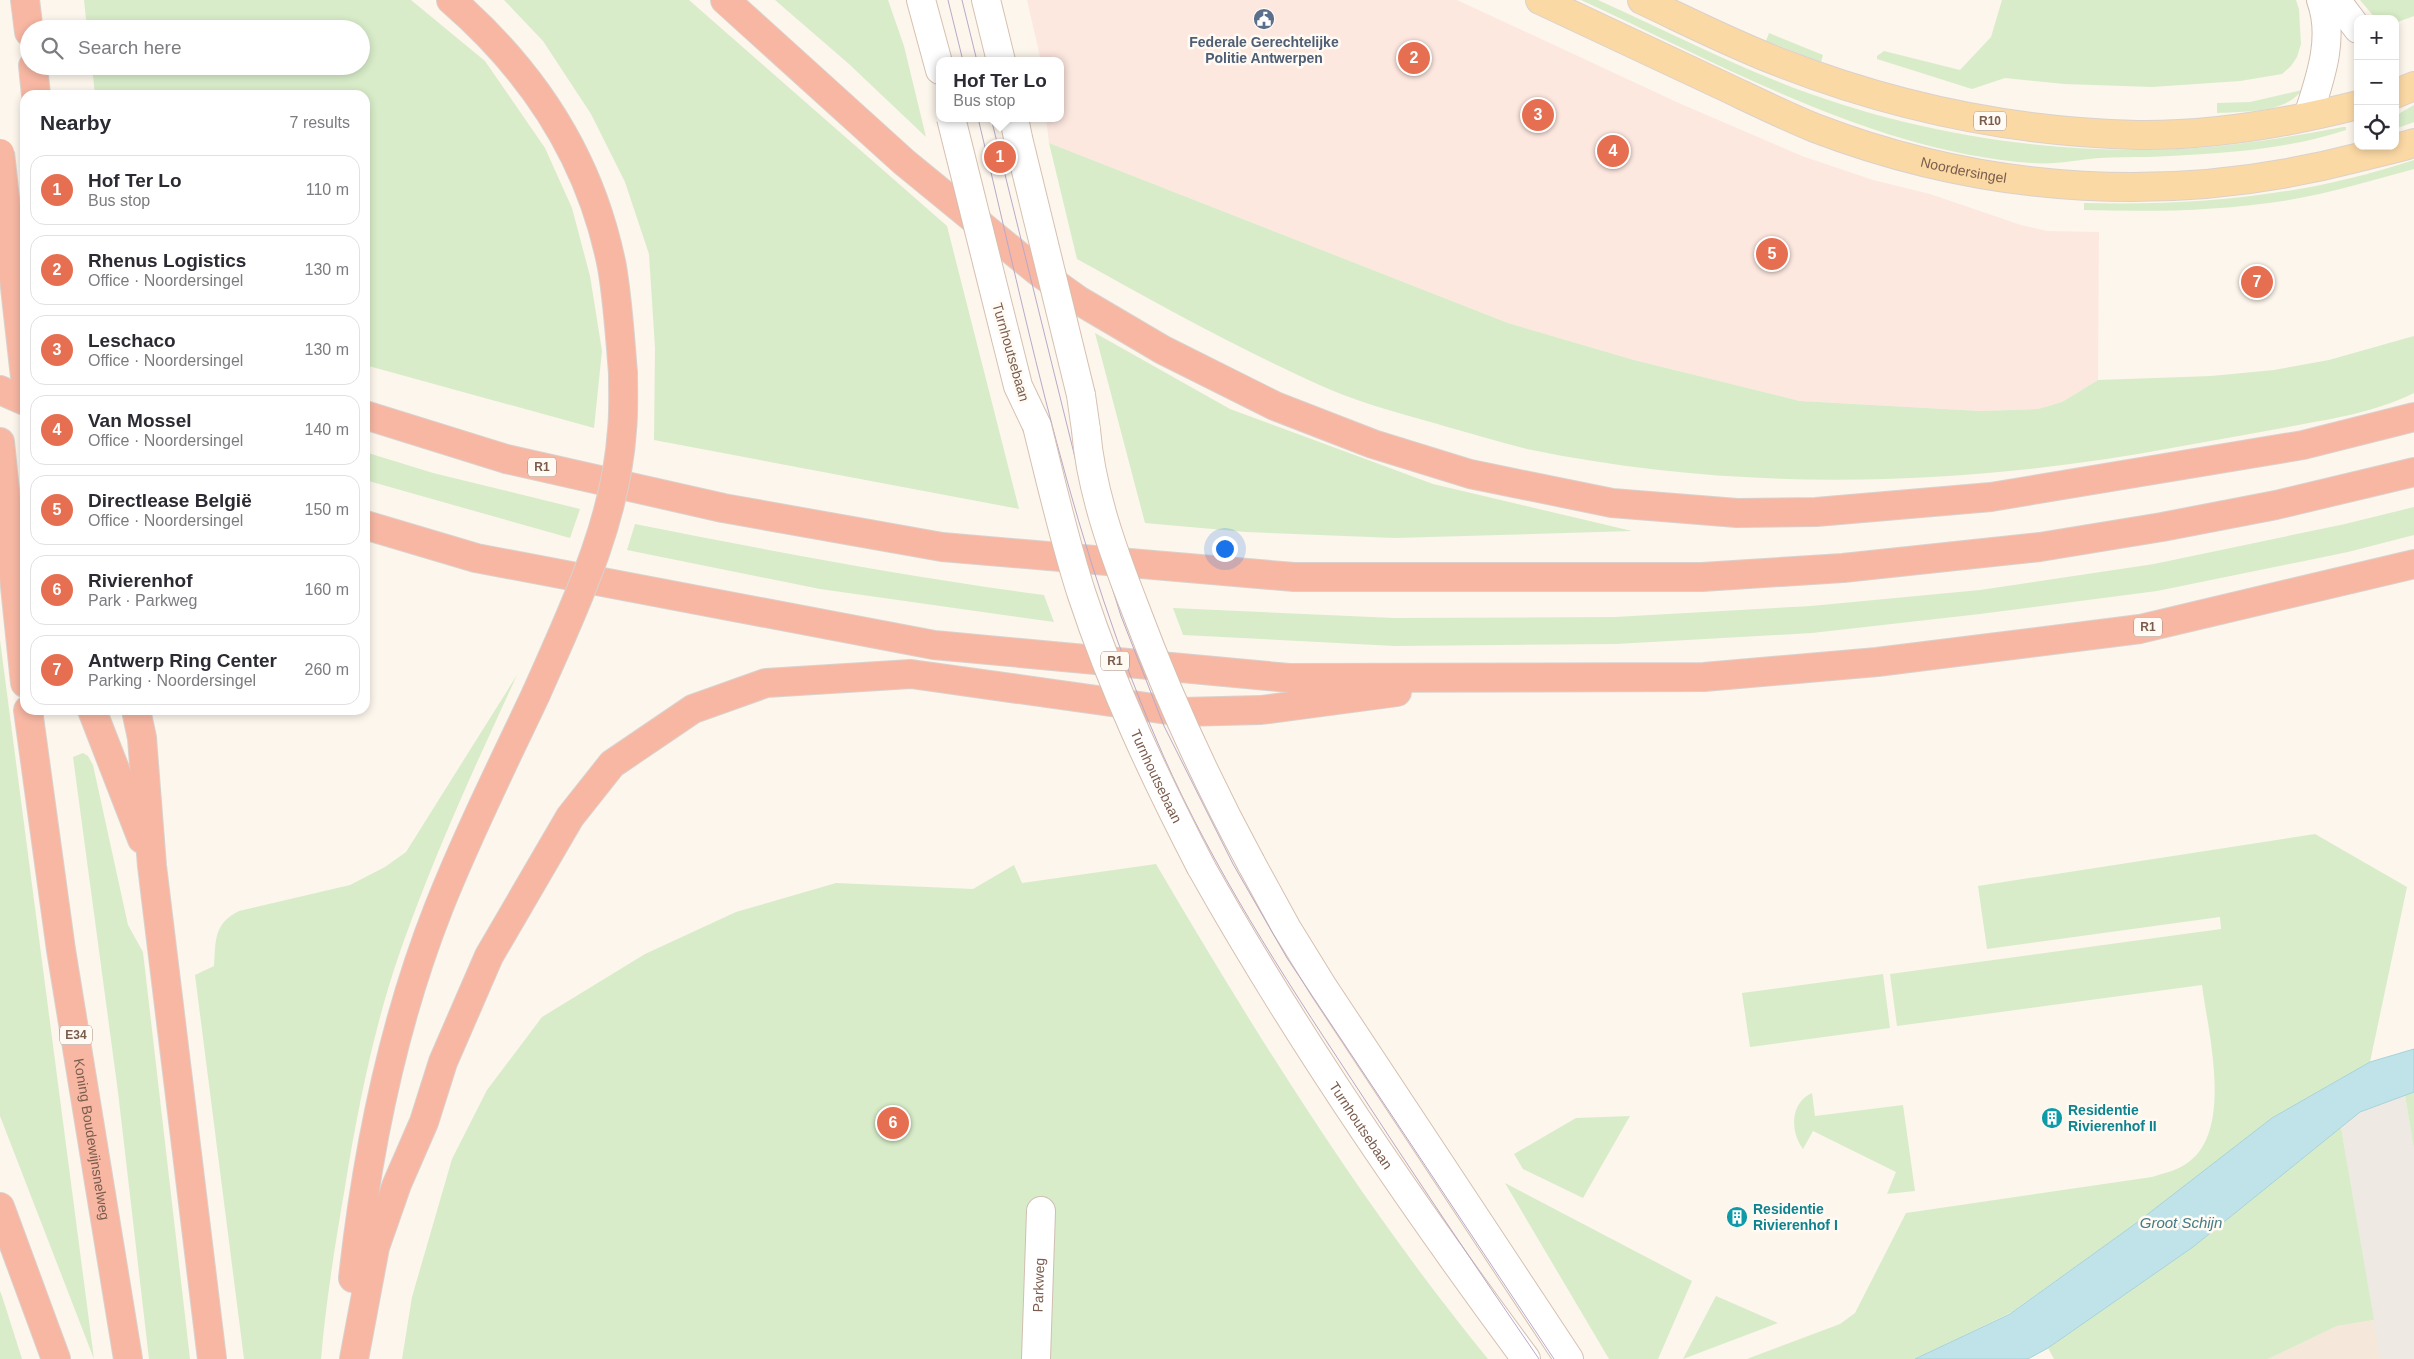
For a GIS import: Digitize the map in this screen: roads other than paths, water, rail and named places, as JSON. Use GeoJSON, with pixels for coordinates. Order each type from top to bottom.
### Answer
{"type":"FeatureCollection","features":[{"type":"Feature","properties":{"kind":"highway"},"geometry":{"type":"LineString","coordinates":[[25,0],[28,20]]}},
{"type":"Feature","properties":{"kind":"highway"},"geometry":{"type":"LineString","coordinates":[[350,1359],[351,1298],[361,1203],[386,1074],[410,990],[439,908],[474,824],[536,694],[573,610],[603,529],[615,479],[622,431],[623,373],[612,266],[597,214],[580,168],[560,127],[536,90],[508,54],[451,0]]}},
{"type":"Feature","properties":{"kind":"highway"},"geometry":{"type":"LineString","coordinates":[[725,0],[904,162],[1022,259],[1078,300],[1163,350],[1275,406],[1373,444],[1470,474],[1612,503],[1737,513],[1816,512],[1991,497],[2303,445],[2414,417]]}},
{"type":"Feature","properties":{"kind":"highway"},"geometry":{"type":"LineString","coordinates":[[34,75],[35,90]]}},
{"type":"Feature","properties":{"kind":"highway"},"geometry":{"type":"LineString","coordinates":[[0,153],[20,331]]}},
{"type":"Feature","properties":{"kind":"highway"},"geometry":{"type":"LineString","coordinates":[[0,283],[20,291]]}},
{"type":"Feature","properties":{"kind":"highway"},"geometry":{"type":"LineString","coordinates":[[0,390],[20,399]]}},
{"type":"Feature","properties":{"kind":"highway","name":"R1"},"geometry":{"type":"LineString","coordinates":[[370,417],[506,459],[723,508],[942,547],[1294,577],[1702,576],[1843,568],[2040,546],[2162,527],[2276,505],[2414,472]]}},
{"type":"Feature","properties":{"kind":"highway"},"geometry":{"type":"LineString","coordinates":[[0,442],[13,555],[20,645]]}},
{"type":"Feature","properties":{"kind":"highway","name":"R1"},"geometry":{"type":"LineString","coordinates":[[370,527],[476,558],[934,644],[1289,678],[1704,677],[1877,662],[2140,629],[2414,564]]}},
{"type":"Feature","properties":{"kind":"highway"},"geometry":{"type":"LineString","coordinates":[[354,1359],[375,1247],[397,1184],[424,1122],[443,1062],[489,956],[570,817],[612,764],[693,709],[766,683],[911,674],[1182,712],[1261,710],[1508,677]]}},
{"type":"Feature","properties":{"kind":"highway","name":"Koning Boudewijnsnelweg"},"geometry":{"type":"LineString","coordinates":[[29,715],[61,950],[128,1359]]}},
{"type":"Feature","properties":{"kind":"highway"},"geometry":{"type":"LineString","coordinates":[[94,715],[152,866]]}},
{"type":"Feature","properties":{"kind":"highway"},"geometry":{"type":"LineString","coordinates":[[137,715],[142,738],[152,866],[212,1359]]}},
{"type":"Feature","properties":{"kind":"highway"},"geometry":{"type":"LineString","coordinates":[[0,1207],[56,1359]]}},
{"type":"Feature","properties":{"kind":"main road"},"geometry":{"type":"LineString","coordinates":[[921,0],[936,57]]}},
{"type":"Feature","properties":{"kind":"main road"},"geometry":{"type":"LineString","coordinates":[[986,0],[1000,57]]}},
{"type":"Feature","properties":{"kind":"main road","name":"Noordersingel"},"geometry":{"type":"LineString","coordinates":[[1540,0],[1815,128],[1957,170],[2022,182],[2089,187],[2159,187],[2227,183],[2288,174],[2414,143]]}},
{"type":"Feature","properties":{"kind":"main road","name":"R10"},"geometry":{"type":"LineString","coordinates":[[1642,0],[1779,62],[1897,102],[1977,119],[2138,135],[2226,129],[2308,116],[2354,106]]}},
{"type":"Feature","properties":{"kind":"main road"},"geometry":{"type":"LineString","coordinates":[[2308,116],[2321,74],[2325,53],[2326,24],[2321,0]]}},
{"type":"Feature","properties":{"kind":"main road"},"geometry":{"type":"LineString","coordinates":[[2336,0],[2354,24]]}},
{"type":"Feature","properties":{"kind":"main road"},"geometry":{"type":"LineString","coordinates":[[2399,92],[2414,86]]}},
{"type":"Feature","properties":{"kind":"main road","name":"Turnhoutsebaan"},"geometry":{"type":"LineString","coordinates":[[952,122],[1018,386],[1036,426],[1082,594],[1103,654],[1157,782],[1201,867],[1246,945],[1323,1068],[1526,1359]]}},
{"type":"Feature","properties":{"kind":"main road"},"geometry":{"type":"LineString","coordinates":[[1016,128],[1081,396],[1093,481],[1122,574],[1193,749],[1251,864],[1286,927],[1323,987],[1569,1359]]}},
{"type":"Feature","properties":{"kind":"main road","name":"Parkweg"},"geometry":{"type":"LineString","coordinates":[[1036,1359],[1041,1211]]}},
{"type":"Feature","properties":{"kind":"water","name":"Groot Schijn"},"geometry":{"type":"Polygon","coordinates":[[[2414,1049],[2414,1092],[2360,1112],[2193,1247],[2048,1348],[2028,1359],[1915,1359],[2010,1314],[2135,1224],[2272,1118],[2370,1062],[2414,1049]]]}},
{"type":"Feature","properties":{"kind":"tram line"},"geometry":{"type":"LineString","coordinates":[[948,0],[962,57]]}},
{"type":"Feature","properties":{"kind":"tram line"},"geometry":{"type":"LineString","coordinates":[[962,0],[976,57]]}},
{"type":"Feature","properties":{"kind":"tram line"},"geometry":{"type":"LineString","coordinates":[[979,122],[1056,441],[1079,521],[1103,600],[1131,678],[1163,755],[1204,839],[1274,960],[1467,1254],[1539,1359]]}},
{"type":"Feature","properties":{"kind":"tram line"},"geometry":{"type":"LineString","coordinates":[[992,122],[1089,514],[1121,616],[1164,726],[1233,864],[1287,958],[1554,1359]]}},
{"type":"Feature","properties":{"kind":"place","name":"Federale Gerechtelijke Politie Antwerpen"},"geometry":{"type":"Point","coordinates":[1264,19]}},
{"type":"Feature","properties":{"kind":"place","name":"Rhenus Logistics"},"geometry":{"type":"Point","coordinates":[1414,58]}},
{"type":"Feature","properties":{"kind":"place","name":"Leschaco"},"geometry":{"type":"Point","coordinates":[1538,115]}},
{"type":"Feature","properties":{"kind":"place","name":"Van Mossel"},"geometry":{"type":"Point","coordinates":[1613,151]}},
{"type":"Feature","properties":{"kind":"place","name":"Hof Ter Lo"},"geometry":{"type":"Point","coordinates":[1000,157]}},
{"type":"Feature","properties":{"kind":"place","name":"Directlease België"},"geometry":{"type":"Point","coordinates":[1772,254]}},
{"type":"Feature","properties":{"kind":"place","name":"Antwerp Ring Center"},"geometry":{"type":"Point","coordinates":[2257,282]}},
{"type":"Feature","properties":{"kind":"place","name":"Residentie Rivierenhof II"},"geometry":{"type":"Point","coordinates":[2052,1118]}},
{"type":"Feature","properties":{"kind":"place","name":"Rivierenhof"},"geometry":{"type":"Point","coordinates":[893,1123]}},
{"type":"Feature","properties":{"kind":"place","name":"Residentie Rivierenhof I"},"geometry":{"type":"Point","coordinates":[1737,1217]}}]}
